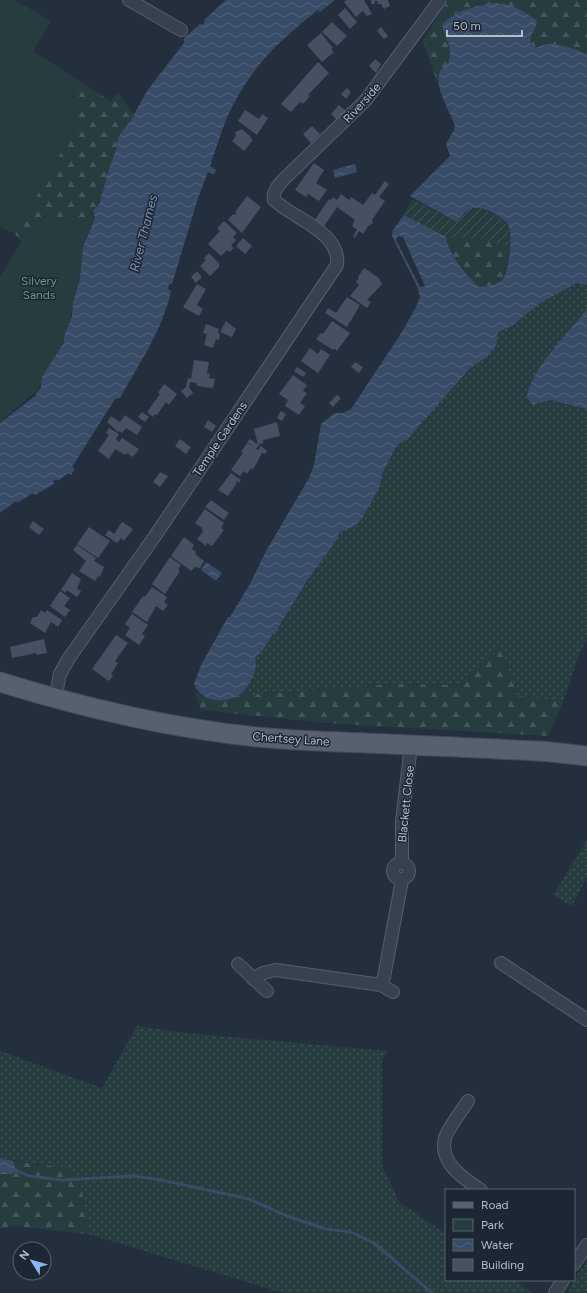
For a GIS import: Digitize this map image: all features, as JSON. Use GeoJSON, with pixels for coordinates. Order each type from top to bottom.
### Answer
{"type":"FeatureCollection","features":[{"type":"Feature","properties":{"kind":"main road","name":"Chertsey Lane"},"geometry":{"type":"LineString","coordinates":[[0,682],[55,699],[156,722],[256,737],[304,741],[551,752],[587,756]]}},
{"type":"Feature","properties":{"kind":"street"},"geometry":{"type":"LineString","coordinates":[[129,0],[181,30]]}},
{"type":"Feature","properties":{"kind":"street","name":"Riverside"},"geometry":{"type":"LineString","coordinates":[[273,196],[278,186],[365,101],[440,0]]}},
{"type":"Feature","properties":{"kind":"street","name":"Temple Gardens"},"geometry":{"type":"LineString","coordinates":[[55,699],[60,674],[68,658],[155,536],[337,265],[338,258],[334,246],[328,238],[278,204],[274,200],[273,196]]}},
{"type":"Feature","properties":{"kind":"street","name":"Blackett Close"},"geometry":{"type":"LineString","coordinates":[[381,985],[384,977],[402,880],[406,878],[409,873],[408,867],[402,863],[402,822],[411,745]]}},
{"type":"Feature","properties":{"kind":"street"},"geometry":{"type":"LineString","coordinates":[[500,963],[587,1020]]}},
{"type":"Feature","properties":{"kind":"street"},"geometry":{"type":"LineString","coordinates":[[238,964],[267,991]]}},
{"type":"Feature","properties":{"kind":"street"},"geometry":{"type":"LineString","coordinates":[[254,979],[263,973],[276,970],[381,985],[393,992]]}},
{"type":"Feature","properties":{"kind":"street"},"geometry":{"type":"LineString","coordinates":[[468,1101],[445,1137],[445,1151],[451,1167],[480,1189]]}},
{"type":"Feature","properties":{"kind":"street"},"geometry":{"type":"LineString","coordinates":[[576,1258],[587,1245]]}},
{"type":"Feature","properties":{"kind":"street"},"geometry":{"type":"LineString","coordinates":[[555,1293],[562,1281]]}},
{"type":"Feature","properties":{"kind":"green space"},"geometry":{"type":"Polygon","coordinates":[[[0,0],[15,0],[51,21],[33,51],[75,78],[72,101],[77,124],[15,234],[0,227],[0,0]]]}},
{"type":"Feature","properties":{"kind":"green space"},"geometry":{"type":"Polygon","coordinates":[[[449,0],[587,0],[587,55],[578,50],[549,44],[533,47],[531,44],[532,33],[537,25],[454,15],[443,24],[445,37],[450,48],[450,60],[440,72],[437,82],[423,40],[449,0]]]}},
{"type":"Feature","properties":{"kind":"green space"},"geometry":{"type":"Polygon","coordinates":[[[75,78],[110,101],[118,93],[134,114],[100,203],[80,224],[45,215],[21,242],[15,234],[77,124],[72,101],[75,78]]]}},
{"type":"Feature","properties":{"kind":"green space"},"geometry":{"type":"Polygon","coordinates":[[[412,199],[457,222],[466,212],[473,208],[477,208],[495,215],[504,221],[509,229],[510,247],[481,239],[446,237],[404,215],[412,199]]]}},
{"type":"Feature","properties":{"kind":"green space","name":"Silvery Sands"},"geometry":{"type":"Polygon","coordinates":[[[99,206],[83,247],[80,278],[67,333],[37,391],[0,422],[0,277],[21,242],[45,215],[80,224],[99,206]]]}},
{"type":"Feature","properties":{"kind":"green space"},"geometry":{"type":"Polygon","coordinates":[[[446,237],[481,239],[510,247],[509,264],[505,276],[496,283],[479,287],[463,270],[450,251],[446,237]]]}},
{"type":"Feature","properties":{"kind":"green space"},"geometry":{"type":"Polygon","coordinates":[[[577,283],[587,285],[587,309],[543,363],[529,387],[527,397],[537,405],[551,400],[587,409],[587,638],[579,655],[563,702],[518,696],[500,648],[460,685],[392,684],[250,695],[243,692],[252,676],[256,656],[271,638],[272,634],[275,633],[306,582],[336,541],[339,533],[353,527],[380,486],[382,474],[397,445],[407,440],[470,368],[487,357],[497,344],[497,335],[499,332],[513,325],[539,304],[577,283]]]}},
{"type":"Feature","properties":{"kind":"green space"},"geometry":{"type":"Polygon","coordinates":[[[500,648],[518,696],[563,702],[548,736],[324,723],[201,710],[195,694],[197,692],[202,696],[213,700],[226,700],[243,692],[250,695],[392,684],[460,685],[500,648]]]}},
{"type":"Feature","properties":{"kind":"green space"},"geometry":{"type":"Polygon","coordinates":[[[587,840],[587,877],[572,906],[553,895],[587,840]]]}},
{"type":"Feature","properties":{"kind":"green space"},"geometry":{"type":"Polygon","coordinates":[[[137,1026],[185,1033],[388,1051],[382,1060],[382,1166],[399,1202],[445,1233],[445,1281],[515,1281],[533,1293],[283,1293],[88,1234],[82,1189],[59,1167],[0,1158],[0,1051],[102,1088],[137,1026]]]}},
{"type":"Feature","properties":{"kind":"green space"},"geometry":{"type":"Polygon","coordinates":[[[13,1161],[59,1167],[71,1166],[82,1189],[88,1234],[14,1226],[0,1229],[0,1173],[12,1174],[13,1161]]]}},
{"type":"Feature","properties":{"kind":"green space"},"geometry":{"type":"Polygon","coordinates":[[[587,1262],[587,1293],[568,1293],[575,1279],[587,1262]]]}},
{"type":"Feature","properties":{"kind":"water","name":"River Thames"},"geometry":{"type":"Polygon","coordinates":[[[226,0],[335,0],[320,12],[318,10],[292,31],[260,64],[241,90],[229,112],[210,166],[216,170],[214,174],[208,172],[198,198],[172,284],[169,284],[168,289],[171,291],[167,305],[156,333],[120,398],[115,399],[72,467],[75,469],[71,475],[68,473],[58,481],[56,479],[53,481],[54,484],[35,495],[33,493],[17,503],[16,501],[0,513],[0,423],[35,396],[41,387],[42,377],[64,342],[64,337],[72,316],[73,303],[80,278],[83,247],[95,217],[93,211],[100,203],[108,172],[117,147],[118,137],[131,120],[147,91],[184,43],[184,38],[200,24],[202,25],[205,22],[204,20],[226,0]]]}},
{"type":"Feature","properties":{"kind":"water"},"geometry":{"type":"Polygon","coordinates":[[[492,3],[516,8],[537,21],[530,40],[533,47],[549,44],[559,45],[574,49],[587,55],[587,285],[577,283],[539,304],[513,325],[499,332],[497,335],[497,344],[487,357],[470,368],[407,440],[397,445],[382,474],[380,486],[362,519],[353,527],[339,533],[336,541],[306,582],[275,633],[272,634],[266,646],[256,656],[255,672],[248,686],[236,697],[228,700],[211,699],[198,691],[194,684],[201,665],[228,617],[230,617],[251,582],[266,551],[309,478],[314,465],[321,424],[335,413],[343,413],[351,409],[402,332],[420,297],[417,286],[392,236],[393,230],[404,215],[446,237],[450,251],[463,270],[479,287],[497,283],[505,276],[510,253],[510,230],[506,222],[487,210],[473,208],[466,212],[457,222],[410,196],[450,156],[446,144],[454,130],[455,125],[440,91],[438,77],[450,56],[450,48],[443,24],[459,12],[492,3]]]}},
{"type":"Feature","properties":{"kind":"water"},"geometry":{"type":"Polygon","coordinates":[[[355,164],[357,172],[335,178],[333,170],[355,164]]]}},
{"type":"Feature","properties":{"kind":"water"},"geometry":{"type":"Polygon","coordinates":[[[587,309],[587,409],[551,400],[533,405],[527,397],[529,387],[535,376],[552,351],[587,309]]]}},
{"type":"Feature","properties":{"kind":"water"},"geometry":{"type":"Polygon","coordinates":[[[206,562],[222,573],[216,581],[201,570],[206,562]]]}},
{"type":"Feature","properties":{"kind":"water"},"geometry":{"type":"Polygon","coordinates":[[[0,1158],[13,1161],[16,1170],[12,1174],[0,1174],[0,1158]]]}},
{"type":"Feature","properties":{"kind":"pier"},"geometry":{"type":"Polygon","coordinates":[[[398,236],[403,237],[425,286],[420,287],[396,240],[398,236]]]}},
{"type":"Feature","properties":{"kind":"building"},"geometry":{"type":"Polygon","coordinates":[[[346,0],[364,0],[372,14],[367,16],[363,11],[356,17],[344,2],[346,0]]]}},
{"type":"Feature","properties":{"kind":"building"},"geometry":{"type":"Polygon","coordinates":[[[371,0],[388,0],[390,6],[384,9],[381,4],[377,4],[378,1],[375,1],[375,4],[371,4],[371,0]]]}},
{"type":"Feature","properties":{"kind":"building"},"geometry":{"type":"Polygon","coordinates":[[[345,8],[357,22],[350,29],[338,15],[345,8]]]}},
{"type":"Feature","properties":{"kind":"building"},"geometry":{"type":"Polygon","coordinates":[[[332,22],[347,36],[337,46],[322,32],[332,22]]]}},
{"type":"Feature","properties":{"kind":"building"},"geometry":{"type":"Polygon","coordinates":[[[381,27],[388,36],[384,39],[377,31],[381,27]]]}},
{"type":"Feature","properties":{"kind":"building"},"geometry":{"type":"Polygon","coordinates":[[[321,33],[333,48],[331,49],[334,52],[322,62],[307,45],[321,33]]]}},
{"type":"Feature","properties":{"kind":"building"},"geometry":{"type":"Polygon","coordinates":[[[375,59],[381,64],[376,73],[369,66],[375,59]]]}},
{"type":"Feature","properties":{"kind":"building"},"geometry":{"type":"Polygon","coordinates":[[[318,62],[329,73],[308,95],[310,96],[303,104],[300,102],[291,112],[281,104],[318,62]]]}},
{"type":"Feature","properties":{"kind":"building"},"geometry":{"type":"Polygon","coordinates":[[[347,88],[351,92],[346,99],[341,94],[347,88]]]}},
{"type":"Feature","properties":{"kind":"building"},"geometry":{"type":"Polygon","coordinates":[[[339,105],[346,111],[337,120],[331,114],[339,105]]]}},
{"type":"Feature","properties":{"kind":"building"},"geometry":{"type":"Polygon","coordinates":[[[245,110],[259,119],[262,114],[268,118],[257,135],[238,121],[245,110]]]}},
{"type":"Feature","properties":{"kind":"building"},"geometry":{"type":"Polygon","coordinates":[[[312,126],[320,134],[311,143],[303,134],[312,126]]]}},
{"type":"Feature","properties":{"kind":"building"},"geometry":{"type":"Polygon","coordinates":[[[242,129],[253,140],[244,151],[232,141],[236,136],[235,132],[242,129]]]}},
{"type":"Feature","properties":{"kind":"building"},"geometry":{"type":"Polygon","coordinates":[[[314,163],[324,170],[316,183],[327,190],[319,201],[308,194],[306,197],[295,190],[314,163]]]}},
{"type":"Feature","properties":{"kind":"building"},"geometry":{"type":"Polygon","coordinates":[[[385,181],[389,184],[379,197],[385,201],[372,220],[373,223],[368,226],[363,234],[359,231],[355,238],[353,236],[357,230],[352,226],[355,220],[337,207],[323,228],[314,221],[329,199],[331,200],[333,197],[337,200],[341,194],[349,200],[351,197],[363,205],[372,193],[375,195],[385,181]]]}},
{"type":"Feature","properties":{"kind":"building"},"geometry":{"type":"Polygon","coordinates":[[[247,196],[261,207],[242,233],[228,220],[233,214],[234,215],[237,213],[235,212],[247,196]]]}},
{"type":"Feature","properties":{"kind":"building"},"geometry":{"type":"Polygon","coordinates":[[[224,221],[237,233],[233,237],[236,240],[231,246],[234,248],[230,252],[227,250],[221,256],[208,244],[220,231],[217,228],[224,221]]]}},
{"type":"Feature","properties":{"kind":"building"},"geometry":{"type":"Polygon","coordinates":[[[243,238],[252,246],[245,254],[236,246],[243,238]]]}},
{"type":"Feature","properties":{"kind":"building"},"geometry":{"type":"Polygon","coordinates":[[[209,253],[219,263],[219,267],[210,276],[200,266],[206,260],[204,258],[209,253]]]}},
{"type":"Feature","properties":{"kind":"building"},"geometry":{"type":"Polygon","coordinates":[[[364,268],[379,278],[382,284],[367,300],[371,302],[367,308],[350,296],[359,285],[356,282],[364,268]]]}},
{"type":"Feature","properties":{"kind":"building"},"geometry":{"type":"Polygon","coordinates":[[[197,271],[202,277],[196,283],[191,277],[197,271]]]}},
{"type":"Feature","properties":{"kind":"building"},"geometry":{"type":"Polygon","coordinates":[[[197,284],[206,289],[197,305],[203,309],[199,316],[183,307],[197,284]]]}},
{"type":"Feature","properties":{"kind":"building"},"geometry":{"type":"Polygon","coordinates":[[[347,297],[360,305],[347,327],[325,313],[328,308],[336,313],[347,297]]]}},
{"type":"Feature","properties":{"kind":"building"},"geometry":{"type":"Polygon","coordinates":[[[226,321],[236,329],[232,337],[220,332],[226,321]]]}},
{"type":"Feature","properties":{"kind":"building"},"geometry":{"type":"Polygon","coordinates":[[[332,321],[350,333],[337,351],[316,339],[321,333],[323,334],[332,321]]]}},
{"type":"Feature","properties":{"kind":"building"},"geometry":{"type":"Polygon","coordinates":[[[206,324],[219,329],[219,340],[216,339],[213,348],[204,345],[207,334],[203,333],[206,324]]]}},
{"type":"Feature","properties":{"kind":"building"},"geometry":{"type":"Polygon","coordinates":[[[310,348],[318,354],[321,349],[330,355],[318,373],[301,361],[310,348]]]}},
{"type":"Feature","properties":{"kind":"building"},"geometry":{"type":"Polygon","coordinates":[[[194,360],[209,362],[207,373],[210,374],[209,378],[215,379],[213,388],[197,386],[197,383],[190,382],[189,387],[193,393],[187,398],[181,391],[186,387],[188,378],[191,379],[194,360]]]}},
{"type":"Feature","properties":{"kind":"building"},"geometry":{"type":"Polygon","coordinates":[[[355,362],[363,367],[359,373],[351,367],[355,362]]]}},
{"type":"Feature","properties":{"kind":"building"},"geometry":{"type":"Polygon","coordinates":[[[297,367],[306,373],[303,377],[294,371],[297,367]]]}},
{"type":"Feature","properties":{"kind":"building"},"geometry":{"type":"Polygon","coordinates":[[[293,375],[307,385],[303,391],[307,393],[300,403],[305,406],[299,415],[285,406],[288,400],[279,394],[293,375]]]}},
{"type":"Feature","properties":{"kind":"building"},"geometry":{"type":"Polygon","coordinates":[[[164,384],[177,394],[169,405],[166,402],[157,415],[155,414],[153,417],[147,412],[160,394],[158,393],[164,384]]]}},
{"type":"Feature","properties":{"kind":"building"},"geometry":{"type":"Polygon","coordinates":[[[337,395],[341,398],[333,407],[329,403],[337,395]]]}},
{"type":"Feature","properties":{"kind":"building"},"geometry":{"type":"Polygon","coordinates":[[[281,411],[286,414],[282,421],[277,418],[281,411]]]}},
{"type":"Feature","properties":{"kind":"building"},"geometry":{"type":"Polygon","coordinates":[[[142,412],[149,417],[145,422],[138,417],[142,412]]]}},
{"type":"Feature","properties":{"kind":"building"},"geometry":{"type":"Polygon","coordinates":[[[125,415],[142,427],[137,435],[126,428],[122,433],[119,431],[118,432],[107,422],[111,416],[120,422],[125,415]]]}},
{"type":"Feature","properties":{"kind":"building"},"geometry":{"type":"Polygon","coordinates":[[[208,420],[216,426],[212,432],[204,427],[208,420]]]}},
{"type":"Feature","properties":{"kind":"building"},"geometry":{"type":"Polygon","coordinates":[[[277,422],[280,436],[263,440],[263,443],[258,445],[254,429],[277,422]]]}},
{"type":"Feature","properties":{"kind":"building"},"geometry":{"type":"Polygon","coordinates":[[[109,428],[119,434],[116,439],[119,442],[122,438],[139,449],[133,457],[127,453],[125,455],[115,449],[109,459],[98,451],[109,435],[106,433],[109,428]]]}},
{"type":"Feature","properties":{"kind":"building"},"geometry":{"type":"Polygon","coordinates":[[[180,439],[191,447],[186,454],[175,446],[180,439]]]}},
{"type":"Feature","properties":{"kind":"building"},"geometry":{"type":"Polygon","coordinates":[[[250,439],[259,445],[256,449],[258,450],[261,446],[267,451],[265,454],[262,453],[253,470],[251,468],[247,474],[244,471],[240,476],[231,470],[243,453],[241,452],[247,443],[254,447],[247,442],[250,439]]]}},
{"type":"Feature","properties":{"kind":"building"},"geometry":{"type":"Polygon","coordinates":[[[160,472],[168,476],[160,487],[153,482],[160,472]]]}},
{"type":"Feature","properties":{"kind":"building"},"geometry":{"type":"Polygon","coordinates":[[[231,473],[241,480],[239,483],[236,480],[237,483],[228,496],[218,490],[231,473]]]}},
{"type":"Feature","properties":{"kind":"building"},"geometry":{"type":"Polygon","coordinates":[[[211,500],[229,513],[224,520],[205,507],[211,500]]]}},
{"type":"Feature","properties":{"kind":"building"},"geometry":{"type":"Polygon","coordinates":[[[205,509],[224,523],[221,528],[224,530],[212,546],[207,543],[206,546],[197,539],[203,532],[202,528],[195,523],[205,509]]]}},
{"type":"Feature","properties":{"kind":"building"},"geometry":{"type":"Polygon","coordinates":[[[33,521],[44,529],[39,535],[29,527],[33,521]]]}},
{"type":"Feature","properties":{"kind":"building"},"geometry":{"type":"Polygon","coordinates":[[[122,522],[133,529],[124,541],[121,538],[117,543],[105,535],[109,530],[114,534],[122,522]]]}},
{"type":"Feature","properties":{"kind":"building"},"geometry":{"type":"Polygon","coordinates":[[[89,527],[110,541],[98,558],[77,544],[89,527]]]}},
{"type":"Feature","properties":{"kind":"building"},"geometry":{"type":"Polygon","coordinates":[[[184,537],[194,545],[192,549],[196,552],[195,554],[204,561],[200,568],[195,567],[191,571],[171,556],[184,537]]]}},
{"type":"Feature","properties":{"kind":"building"},"geometry":{"type":"Polygon","coordinates":[[[77,545],[96,558],[94,561],[104,567],[100,577],[98,576],[95,581],[79,571],[86,561],[73,550],[77,545]]]}},
{"type":"Feature","properties":{"kind":"building"},"geometry":{"type":"Polygon","coordinates":[[[170,557],[181,565],[178,570],[180,571],[165,594],[152,584],[170,557]]]}},
{"type":"Feature","properties":{"kind":"building"},"geometry":{"type":"Polygon","coordinates":[[[72,573],[81,579],[77,589],[81,591],[77,597],[67,590],[66,593],[61,590],[72,573]]]}},
{"type":"Feature","properties":{"kind":"building"},"geometry":{"type":"Polygon","coordinates":[[[152,587],[167,597],[164,602],[168,605],[163,611],[156,606],[147,622],[132,612],[143,596],[145,597],[152,587]]]}},
{"type":"Feature","properties":{"kind":"building"},"geometry":{"type":"Polygon","coordinates":[[[60,591],[70,598],[64,606],[70,610],[65,617],[50,606],[60,591]]]}},
{"type":"Feature","properties":{"kind":"building"},"geometry":{"type":"Polygon","coordinates":[[[41,610],[45,613],[47,610],[62,620],[58,627],[51,622],[45,633],[30,623],[33,617],[37,617],[41,610]]]}},
{"type":"Feature","properties":{"kind":"building"},"geometry":{"type":"Polygon","coordinates":[[[132,614],[148,625],[142,634],[145,636],[139,645],[125,635],[130,628],[125,624],[132,614]]]}},
{"type":"Feature","properties":{"kind":"building"},"geometry":{"type":"Polygon","coordinates":[[[116,635],[128,643],[115,661],[118,663],[111,674],[113,676],[109,681],[92,669],[116,635]]]}},
{"type":"Feature","properties":{"kind":"building"},"geometry":{"type":"Polygon","coordinates":[[[44,639],[47,653],[37,655],[36,653],[12,658],[10,647],[44,639]]]}},
{"type":"Feature","properties":{"kind":"waterway"},"geometry":{"type":"LineString","coordinates":[[16,1170],[29,1176],[62,1180],[134,1176],[161,1180],[249,1199],[287,1216],[326,1229],[351,1232],[374,1243],[432,1293]]}}]}
